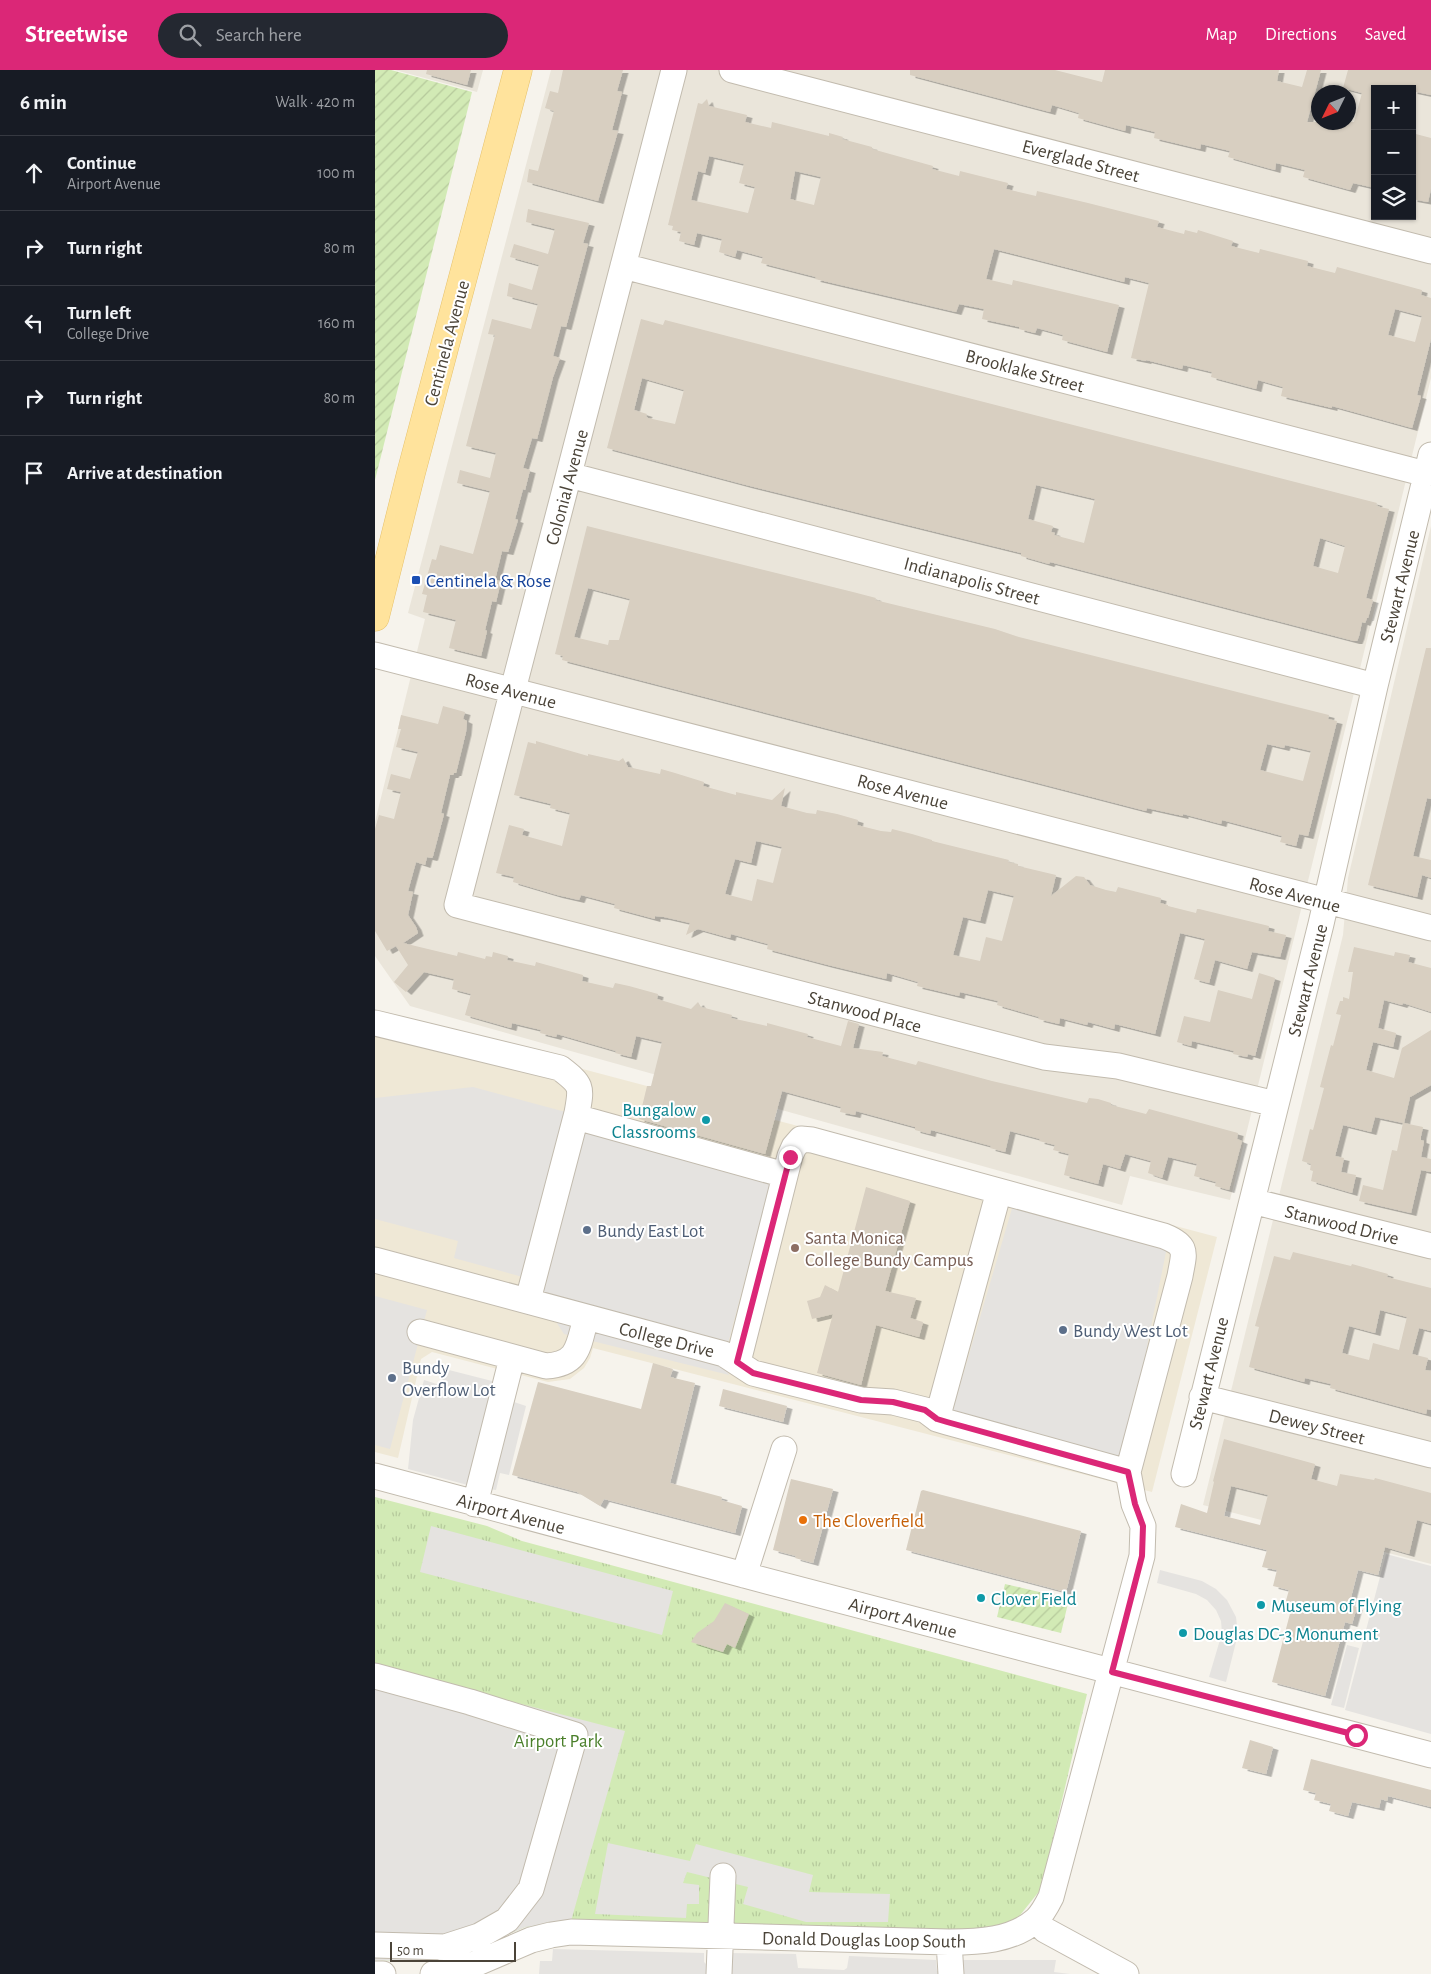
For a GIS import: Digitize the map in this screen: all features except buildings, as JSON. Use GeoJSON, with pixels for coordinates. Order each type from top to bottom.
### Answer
{"type":"FeatureCollection","features":[{"type":"Feature","properties":{"kind":"main road","name":"Centinela Avenue"},"geometry":{"type":"LineString","coordinates":[[375,618],[416,454],[519,70]]}},
{"type":"Feature","properties":{"kind":"street","name":"Colonial Avenue"},"geometry":{"type":"LineString","coordinates":[[457,905],[674,70]]}},
{"type":"Feature","properties":{"kind":"street","name":"Everglade Street"},"geometry":{"type":"LineString","coordinates":[[732,70],[1431,251]]}},
{"type":"Feature","properties":{"kind":"street","name":"Brooklake Street"},"geometry":{"type":"LineString","coordinates":[[623,266],[1429,465]]}},
{"type":"Feature","properties":{"kind":"street","name":"Stewart Avenue"},"geometry":{"type":"LineString","coordinates":[[1184,1474],[1276,1104],[1429,465]]}},
{"type":"Feature","properties":{"kind":"street","name":"Indianapolis Street"},"geometry":{"type":"LineString","coordinates":[[569,475],[1375,686]]}},
{"type":"Feature","properties":{"kind":"street","name":"Rose Avenue"},"geometry":{"type":"LineString","coordinates":[[375,655],[1431,928]]}},
{"type":"Feature","properties":{"kind":"street","name":"Stanwood Place"},"geometry":{"type":"LineString","coordinates":[[457,905],[1044,1057],[1118,1066],[1276,1104]]}},
{"type":"Feature","properties":{"kind":"street"},"geometry":{"type":"LineString","coordinates":[[375,1023],[560,1068],[577,1081],[581,1092],[528,1300]]}},
{"type":"Feature","properties":{"kind":"street"},"geometry":{"type":"LineString","coordinates":[[575,1118],[785,1175]]}},
{"type":"Feature","properties":{"kind":"street"},"geometry":{"type":"LineString","coordinates":[[737,1362],[785,1175],[794,1147],[801,1139],[812,1140],[1164,1236],[1175,1240],[1184,1252],[1180,1276],[1128,1472]]}},
{"type":"Feature","properties":{"kind":"street"},"geometry":{"type":"LineString","coordinates":[[937,1419],[999,1191]]}},
{"type":"Feature","properties":{"kind":"street","name":"Stanwood Drive"},"geometry":{"type":"LineString","coordinates":[[1252,1201],[1431,1246]]}},
{"type":"Feature","properties":{"kind":"street","name":"College Drive"},"geometry":{"type":"LineString","coordinates":[[375,1260],[724,1354],[753,1373],[861,1400],[881,1400],[925,1410],[937,1419],[1128,1472]]}},
{"type":"Feature","properties":{"kind":"street"},"geometry":{"type":"LineString","coordinates":[[419,1332],[546,1366],[561,1365],[572,1358],[586,1318]]}},
{"type":"Feature","properties":{"kind":"street"},"geometry":{"type":"LineString","coordinates":[[475,1504],[512,1358]]}},
{"type":"Feature","properties":{"kind":"street","name":"Dewey Street"},"geometry":{"type":"LineString","coordinates":[[1203,1397],[1431,1455]]}},
{"type":"Feature","properties":{"kind":"street"},"geometry":{"type":"LineString","coordinates":[[743,1575],[784,1449]]}},
{"type":"Feature","properties":{"kind":"street","name":"Donald Douglas Loop South"},"geometry":{"type":"LineString","coordinates":[[433,1974],[475,1964],[531,1940],[571,1932],[949,1942],[991,1940],[1010,1935],[1036,1920],[1051,1897],[1142,1556],[1143,1526],[1135,1504],[1128,1472]]}},
{"type":"Feature","properties":{"kind":"street","name":"Airport Avenue"},"geometry":{"type":"LineString","coordinates":[[375,1476],[743,1575],[1431,1755]]}},
{"type":"Feature","properties":{"kind":"street"},"geometry":{"type":"LineString","coordinates":[[375,1676],[470,1702],[575,1735],[531,1889],[507,1920],[479,1936],[445,1947],[375,1945]]}},
{"type":"Feature","properties":{"kind":"street"},"geometry":{"type":"LineString","coordinates":[[719,1974],[723,1876]]}},
{"type":"Feature","properties":{"kind":"street"},"geometry":{"type":"LineString","coordinates":[[1036,1920],[1045,1930],[1126,1974]]}},
{"type":"Feature","properties":{"kind":"street"},"geometry":{"type":"LineString","coordinates":[[949,1942],[951,1974]]}},
{"type":"Feature","properties":{"kind":"street"},"geometry":{"type":"LineString","coordinates":[[375,1974],[383,1974]]}},
{"type":"Feature","properties":{"kind":"shaded area"},"geometry":{"type":"Polygon","coordinates":[[[395,70],[483,70],[477,92],[395,70]]]}},
{"type":"Feature","properties":{"kind":"shaded area"},"geometry":{"type":"Polygon","coordinates":[[[551,70],[1431,70],[1431,378],[1230,1200],[1130,1176],[1122,1205],[410,1006],[375,956],[375,822],[425,619],[408,613],[551,70]]]}},
{"type":"Feature","properties":{"kind":"shaded area"},"geometry":{"type":"Polygon","coordinates":[[[1431,526],[1431,1564],[1203,1505],[1343,935],[1348,878],[1431,526]]]}},
{"type":"Feature","properties":{"kind":"shaded area","name":"Santa Monica College Bundy Campus"},"geometry":{"type":"Polygon","coordinates":[[[375,1014],[1217,1237],[1152,1492],[593,1348],[584,1368],[570,1379],[548,1382],[432,1352],[421,1359],[398,1458],[375,1452],[375,1014]]]}},
{"type":"Feature","properties":{"kind":"shaded area","name":"Bundy East Lot"},"geometry":{"type":"Polygon","coordinates":[[[473,1087],[774,1168],[723,1363],[729,1375],[564,1334],[538,1294],[541,1282],[454,1258],[458,1241],[375,1219],[375,1098],[473,1087]]]}},
{"type":"Feature","properties":{"kind":"shaded area","name":"Bundy West Lot"},"geometry":{"type":"Polygon","coordinates":[[[1018,1188],[1171,1227],[1121,1476],[946,1433],[1018,1188]]]}},
{"type":"Feature","properties":{"kind":"shaded area","name":"Bundy Overflow Lot"},"geometry":{"type":"Polygon","coordinates":[[[375,1296],[427,1310],[390,1449],[375,1445],[375,1296]]]}},
{"type":"Feature","properties":{"kind":"shaded area"},"geometry":{"type":"Polygon","coordinates":[[[445,1369],[496,1382],[493,1395],[526,1406],[509,1475],[500,1473],[496,1490],[475,1487],[408,1469],[413,1420],[424,1380],[440,1385],[445,1369]]]}},
{"type":"Feature","properties":{"kind":"shaded area"},"geometry":{"type":"Polygon","coordinates":[[[431,1526],[673,1591],[662,1635],[420,1572],[431,1526]]]}},
{"type":"Feature","properties":{"kind":"shaded area"},"geometry":{"type":"Polygon","coordinates":[[[1386,1554],[1431,1566],[1431,1734],[1345,1710],[1386,1554]]]}},
{"type":"Feature","properties":{"kind":"shaded area"},"geometry":{"type":"Polygon","coordinates":[[[1160,1570],[1202,1581],[1216,1589],[1227,1600],[1236,1617],[1238,1634],[1226,1682],[1209,1677],[1222,1633],[1221,1621],[1216,1610],[1207,1600],[1196,1594],[1157,1583],[1160,1570]]]}},
{"type":"Feature","properties":{"kind":"shaded area"},"geometry":{"type":"Polygon","coordinates":[[[1347,1645],[1359,1648],[1344,1708],[1331,1705],[1347,1645]]]}},
{"type":"Feature","properties":{"kind":"shaded area"},"geometry":{"type":"Polygon","coordinates":[[[375,1666],[625,1731],[571,1921],[525,1927],[472,1950],[427,1962],[375,1960],[375,1666]]]}},
{"type":"Feature","properties":{"kind":"shaded area"},"geometry":{"type":"Polygon","coordinates":[[[608,1843],[690,1861],[696,1844],[813,1875],[809,1892],[890,1894],[888,1922],[806,1922],[743,1904],[748,1887],[687,1872],[683,1883],[699,1885],[699,1904],[687,1904],[686,1918],[595,1914],[608,1843]]]}},
{"type":"Feature","properties":{"kind":"shaded area"},"geometry":{"type":"Polygon","coordinates":[[[553,1949],[704,1953],[704,1962],[707,1965],[729,1965],[727,1953],[796,1954],[798,1968],[844,1970],[847,1968],[849,1956],[936,1960],[937,1971],[962,1971],[962,1960],[1056,1960],[1054,1972],[1070,1974],[539,1974],[540,1961],[552,1961],[553,1949]]]}},
{"type":"Feature","properties":{"kind":"green space"},"geometry":{"type":"Polygon","coordinates":[[[375,70],[391,70],[472,92],[375,480],[375,70]]]}},
{"type":"Feature","properties":{"kind":"green space","name":"Airport Park"},"geometry":{"type":"Polygon","coordinates":[[[375,1497],[487,1526],[522,1541],[1087,1694],[1041,1889],[1017,1919],[995,1929],[974,1933],[571,1921],[525,1927],[472,1950],[427,1962],[375,1960],[375,1497]]]}},
{"type":"Feature","properties":{"kind":"green space"},"geometry":{"type":"Polygon","coordinates":[[[1005,1584],[1069,1599],[1061,1633],[997,1617],[1005,1584]]]}},
{"type":"Feature","properties":{"kind":"place","name":"Centinela & Rose"},"geometry":{"type":"Point","coordinates":[416,580]}},
{"type":"Feature","properties":{"kind":"place","name":"Bungalow Classrooms"},"geometry":{"type":"Point","coordinates":[706,1120]}},
{"type":"Feature","properties":{"kind":"place","name":"Bundy East Lot"},"geometry":{"type":"Point","coordinates":[587,1230]}},
{"type":"Feature","properties":{"kind":"place","name":"Santa Monica College Bundy Campus"},"geometry":{"type":"Point","coordinates":[795,1248]}},
{"type":"Feature","properties":{"kind":"place","name":"Bundy West Lot"},"geometry":{"type":"Point","coordinates":[1063,1330]}},
{"type":"Feature","properties":{"kind":"place","name":"Bundy Overflow Lot"},"geometry":{"type":"Point","coordinates":[392,1378]}},
{"type":"Feature","properties":{"kind":"place","name":"The Cloverfield"},"geometry":{"type":"Point","coordinates":[803,1520]}},
{"type":"Feature","properties":{"kind":"place","name":"Clover Field"},"geometry":{"type":"Point","coordinates":[981,1598]}},
{"type":"Feature","properties":{"kind":"place","name":"Museum of Flying"},"geometry":{"type":"Point","coordinates":[1261,1605]}},
{"type":"Feature","properties":{"kind":"place","name":"Douglas DC-3 Monument"},"geometry":{"type":"Point","coordinates":[1183,1633]}},
{"type":"Feature","properties":{"kind":"route"},"geometry":{"type":"LineString","coordinates":[[790,1157],[737,1362],[753,1373],[861,1400],[881,1400],[925,1410],[937,1419],[1128,1472],[1133,1497],[1143,1526],[1142,1556],[1112,1672],[1356,1735]]}}]}
